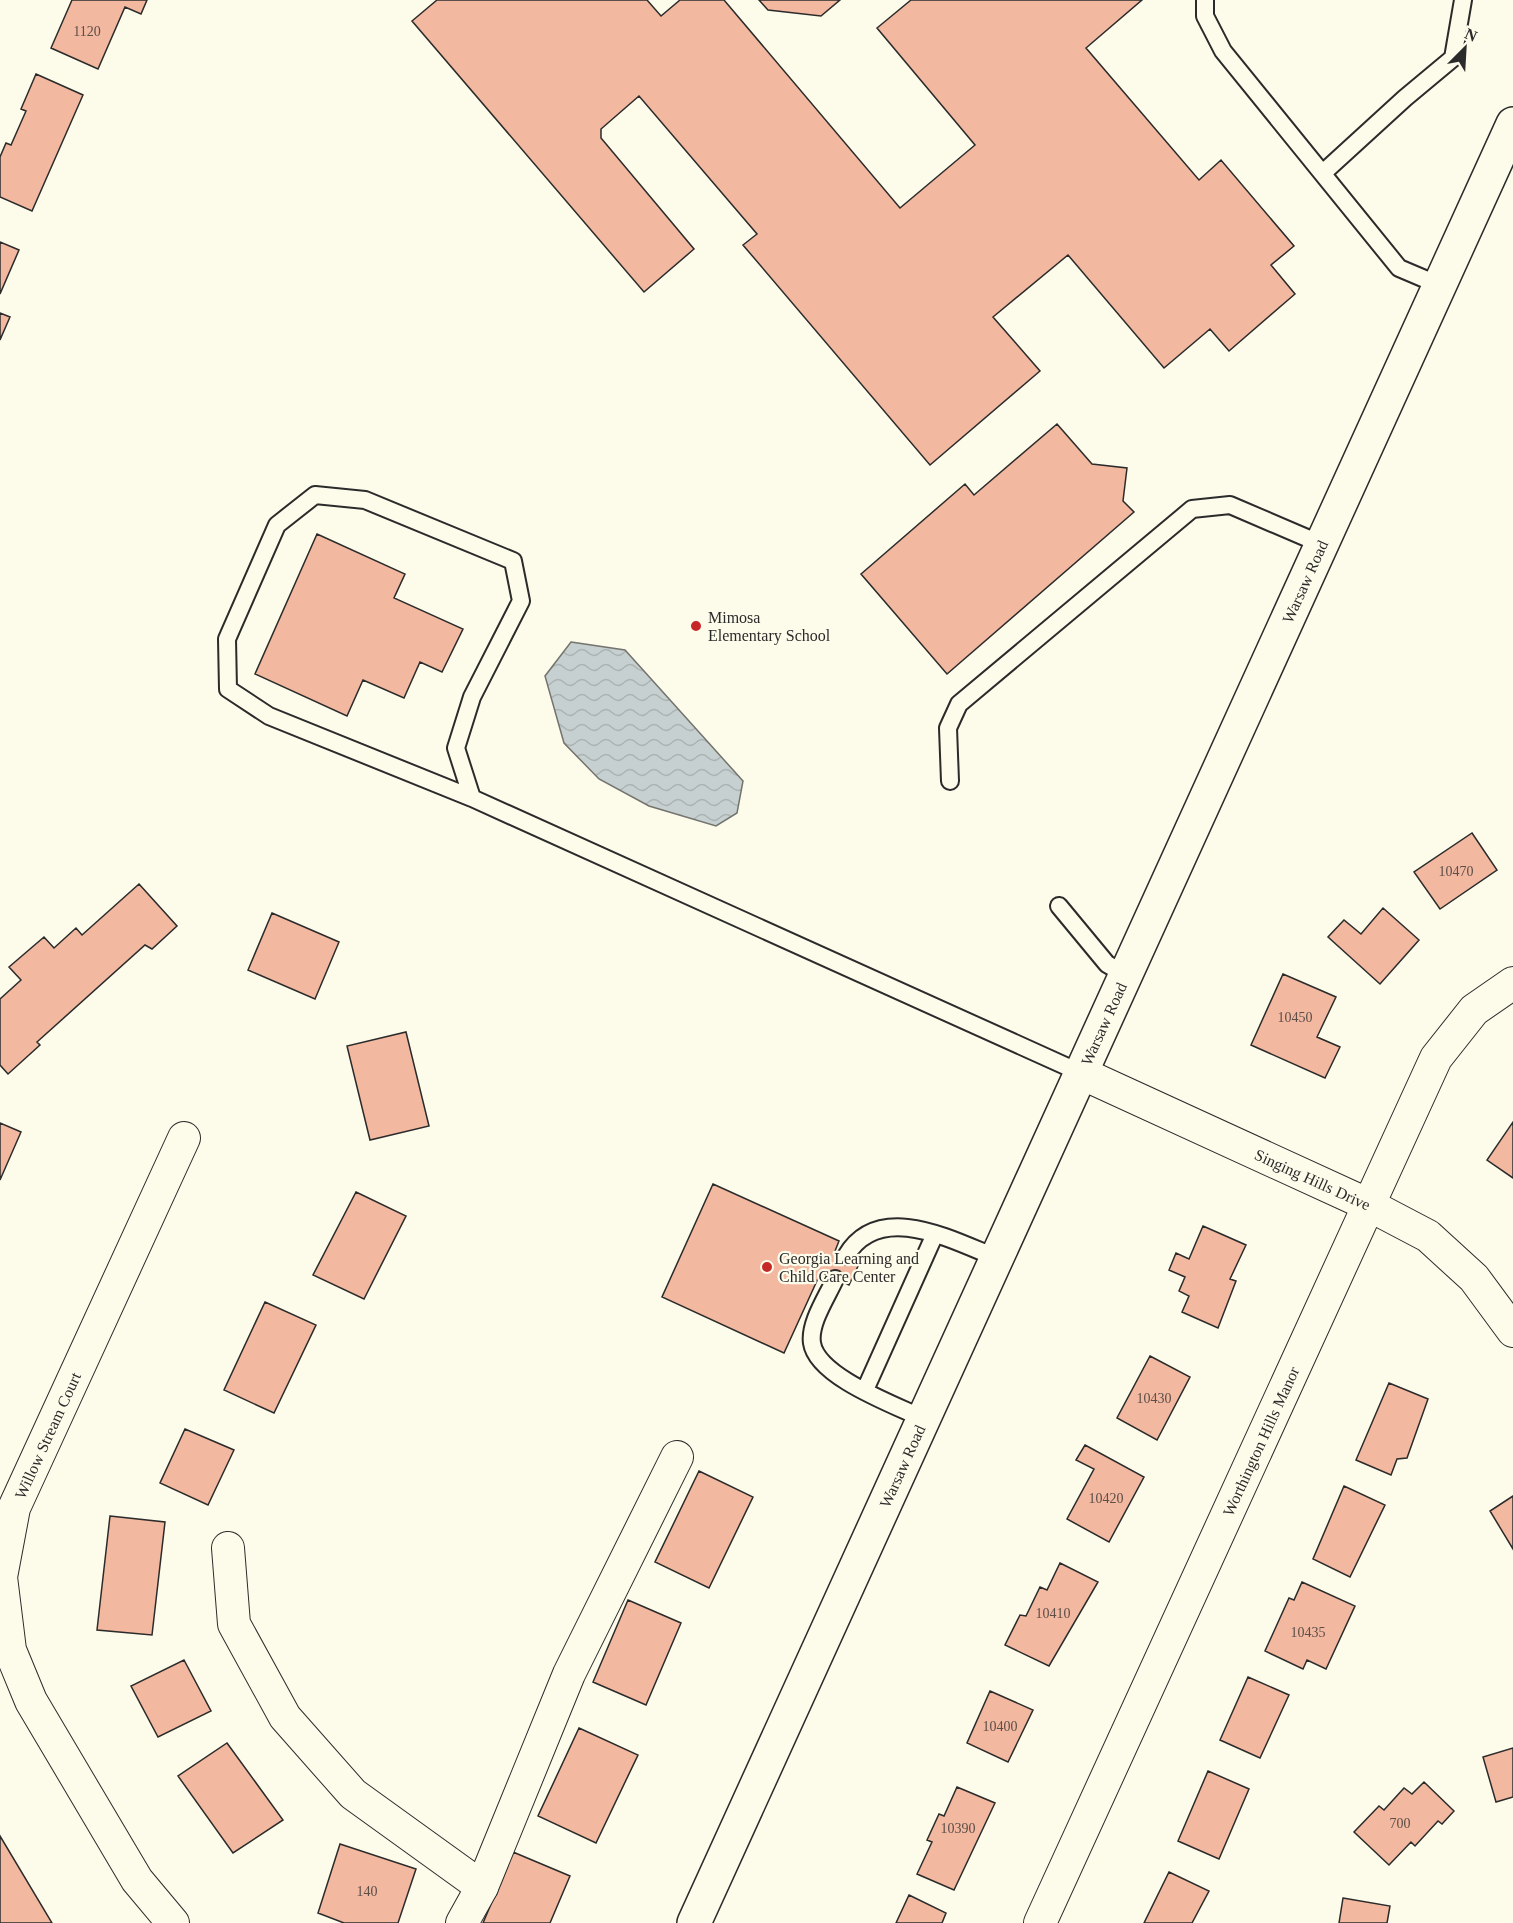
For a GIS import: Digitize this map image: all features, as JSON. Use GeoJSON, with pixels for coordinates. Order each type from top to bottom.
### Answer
{"type":"FeatureCollection","features":[{"type":"Feature","properties":{"kind":"street","name":"Warsaw Road"},"geometry":{"type":"LineString","coordinates":[[694,1923],[1513,124]]}},
{"type":"Feature","properties":{"kind":"street","name":"Worthington Hills Manor"},"geometry":{"type":"LineString","coordinates":[[1040,1923],[1436,1058],[1474,1010],[1513,984]]}},
{"type":"Feature","properties":{"kind":"street","name":"Singing Hills Drive"},"geometry":{"type":"LineString","coordinates":[[1081,1073],[1369,1205],[1428,1236],[1474,1278],[1513,1331]]}},
{"type":"Feature","properties":{"kind":"street","name":"Willow Stream Court"},"geometry":{"type":"LineString","coordinates":[[173,1923],[137,1880],[31,1701],[10,1650],[1,1577],[14,1508],[184,1138]]}},
{"type":"Feature","properties":{"kind":"street"},"geometry":{"type":"LineString","coordinates":[[462,1923],[482,1887],[569,1674],[677,1457]]}},
{"type":"Feature","properties":{"kind":"street"},"geometry":{"type":"LineString","coordinates":[[228,1548],[234,1624],[285,1717],[353,1794],[482,1887]]}},
{"type":"Feature","properties":{"kind":"lane"},"geometry":{"type":"LineString","coordinates":[[1205,0],[1205,16],[1223,51],[1400,268],[1439,285]]}},
{"type":"Feature","properties":{"kind":"lane"},"geometry":{"type":"LineString","coordinates":[[1324,172],[1405,98],[1453,58],[1463,0]]}},
{"type":"Feature","properties":{"kind":"lane"},"geometry":{"type":"LineString","coordinates":[[472,798],[456,747],[472,697],[521,601],[513,561],[365,500],[315,495],[277,525],[227,639],[228,689],[269,716],[472,798],[1081,1073]]}},
{"type":"Feature","properties":{"kind":"lane"},"geometry":{"type":"LineString","coordinates":[[950,781],[948,728],[959,704],[1192,508],[1230,505],[1321,544]]}},
{"type":"Feature","properties":{"kind":"lane"},"geometry":{"type":"LineString","coordinates":[[1059,906],[1107,964],[1126,975]]}},
{"type":"Feature","properties":{"kind":"lane"},"geometry":{"type":"LineString","coordinates":[[846,1256],[854,1241],[874,1231],[900,1226],[935,1234],[997,1258]]}},
{"type":"Feature","properties":{"kind":"lane"},"geometry":{"type":"LineString","coordinates":[[865,1390],[935,1234]]}},
{"type":"Feature","properties":{"kind":"lane"},"geometry":{"type":"LineString","coordinates":[[835,1279],[814,1324],[812,1343],[819,1360],[834,1374],[924,1419]]}},
{"type":"Feature","properties":{"kind":"water"},"geometry":{"type":"Polygon","coordinates":[[[571,642],[625,650],[743,781],[737,813],[716,826],[649,806],[599,779],[564,743],[545,676],[571,642]]]}},
{"type":"Feature","properties":{"kind":"building"},"geometry":{"type":"Polygon","coordinates":[[[72,0],[147,0],[141,14],[125,7],[98,69],[51,48],[72,0]]]}},
{"type":"Feature","properties":{"kind":"building"},"geometry":{"type":"Polygon","coordinates":[[[437,0],[647,0],[661,16],[680,0],[724,0],[900,208],[975,145],[877,28],[911,0],[1142,0],[1086,48],[1199,180],[1221,160],[1294,246],[1271,265],[1295,294],[1229,351],[1210,329],[1164,368],[1068,255],[993,317],[1040,371],[930,465],[743,245],[757,234],[639,96],[601,129],[601,138],[694,249],[644,292],[412,21],[437,0]]]}},
{"type":"Feature","properties":{"kind":"building"},"geometry":{"type":"Polygon","coordinates":[[[759,0],[840,0],[821,16],[768,10],[759,0]]]}},
{"type":"Feature","properties":{"kind":"building"},"geometry":{"type":"Polygon","coordinates":[[[36,74],[83,95],[32,211],[0,197],[0,157],[6,143],[11,145],[26,111],[21,109],[36,74]]]}},
{"type":"Feature","properties":{"kind":"building"},"geometry":{"type":"Polygon","coordinates":[[[0,242],[19,250],[0,294],[0,242]]]}},
{"type":"Feature","properties":{"kind":"building"},"geometry":{"type":"Polygon","coordinates":[[[0,313],[10,317],[0,340],[0,313]]]}},
{"type":"Feature","properties":{"kind":"building"},"geometry":{"type":"Polygon","coordinates":[[[1057,424],[1092,464],[1127,468],[1123,501],[1134,512],[947,674],[861,574],[965,484],[974,495],[1057,424]]]}},
{"type":"Feature","properties":{"kind":"building"},"geometry":{"type":"Polygon","coordinates":[[[317,534],[405,574],[394,598],[463,629],[442,672],[420,662],[404,698],[363,680],[347,716],[255,674],[317,534]]]}},
{"type":"Feature","properties":{"kind":"building"},"geometry":{"type":"Polygon","coordinates":[[[1472,833],[1497,870],[1440,909],[1414,872],[1472,833]]]}},
{"type":"Feature","properties":{"kind":"building"},"geometry":{"type":"Polygon","coordinates":[[[139,884],[177,926],[152,949],[145,945],[37,1042],[40,1045],[8,1074],[0,1065],[0,999],[21,980],[9,967],[44,937],[54,948],[76,928],[82,935],[139,884]]]}},
{"type":"Feature","properties":{"kind":"building"},"geometry":{"type":"Polygon","coordinates":[[[1383,908],[1419,940],[1380,984],[1328,937],[1344,920],[1361,934],[1383,908]]]}},
{"type":"Feature","properties":{"kind":"building"},"geometry":{"type":"Polygon","coordinates":[[[272,913],[339,942],[315,999],[248,970],[272,913]]]}},
{"type":"Feature","properties":{"kind":"building"},"geometry":{"type":"Polygon","coordinates":[[[1283,974],[1336,997],[1317,1037],[1340,1047],[1325,1078],[1251,1045],[1283,974]]]}},
{"type":"Feature","properties":{"kind":"building"},"geometry":{"type":"Polygon","coordinates":[[[406,1032],[429,1126],[370,1140],[347,1046],[406,1032]]]}},
{"type":"Feature","properties":{"kind":"building"},"geometry":{"type":"Polygon","coordinates":[[[1513,1122],[1513,1178],[1487,1160],[1513,1122]]]}},
{"type":"Feature","properties":{"kind":"building"},"geometry":{"type":"Polygon","coordinates":[[[0,1123],[21,1132],[0,1180],[0,1123]]]}},
{"type":"Feature","properties":{"kind":"building","name":"Georgia Learning and Child Care Center"},"geometry":{"type":"Polygon","coordinates":[[[713,1184],[839,1241],[835,1251],[860,1262],[849,1285],[821,1272],[784,1353],[662,1297],[713,1184]]]}},
{"type":"Feature","properties":{"kind":"building"},"geometry":{"type":"Polygon","coordinates":[[[356,1192],[406,1216],[364,1299],[313,1275],[356,1192]]]}},
{"type":"Feature","properties":{"kind":"building"},"geometry":{"type":"Polygon","coordinates":[[[1203,1226],[1246,1245],[1230,1279],[1236,1281],[1218,1328],[1182,1312],[1189,1296],[1179,1291],[1185,1277],[1169,1270],[1176,1253],[1189,1259],[1203,1226]]]}},
{"type":"Feature","properties":{"kind":"building"},"geometry":{"type":"Polygon","coordinates":[[[265,1302],[316,1325],[274,1413],[224,1390],[265,1302]]]}},
{"type":"Feature","properties":{"kind":"building"},"geometry":{"type":"Polygon","coordinates":[[[1150,1356],[1190,1377],[1157,1440],[1117,1418],[1150,1356]]]}},
{"type":"Feature","properties":{"kind":"building"},"geometry":{"type":"Polygon","coordinates":[[[1389,1383],[1428,1399],[1407,1458],[1397,1459],[1391,1475],[1356,1460],[1389,1383]]]}},
{"type":"Feature","properties":{"kind":"building"},"geometry":{"type":"Polygon","coordinates":[[[185,1429],[234,1450],[208,1505],[160,1483],[185,1429]]]}},
{"type":"Feature","properties":{"kind":"building"},"geometry":{"type":"Polygon","coordinates":[[[1085,1445],[1144,1477],[1109,1542],[1067,1519],[1094,1469],[1076,1460],[1085,1445]]]}},
{"type":"Feature","properties":{"kind":"building"},"geometry":{"type":"Polygon","coordinates":[[[699,1471],[753,1497],[709,1588],[655,1562],[699,1471]]]}},
{"type":"Feature","properties":{"kind":"building"},"geometry":{"type":"Polygon","coordinates":[[[1344,1486],[1385,1505],[1350,1577],[1313,1559],[1344,1486]]]}},
{"type":"Feature","properties":{"kind":"building"},"geometry":{"type":"Polygon","coordinates":[[[1513,1496],[1513,1549],[1490,1511],[1513,1496]]]}},
{"type":"Feature","properties":{"kind":"building"},"geometry":{"type":"Polygon","coordinates":[[[110,1516],[165,1522],[152,1635],[97,1630],[110,1516]]]}},
{"type":"Feature","properties":{"kind":"building"},"geometry":{"type":"Polygon","coordinates":[[[1060,1563],[1098,1582],[1049,1666],[1005,1645],[1020,1615],[1026,1616],[1040,1587],[1047,1590],[1060,1563]]]}},
{"type":"Feature","properties":{"kind":"building"},"geometry":{"type":"Polygon","coordinates":[[[1302,1582],[1355,1606],[1326,1669],[1307,1660],[1303,1669],[1265,1651],[1289,1598],[1294,1600],[1302,1582]]]}},
{"type":"Feature","properties":{"kind":"building"},"geometry":{"type":"Polygon","coordinates":[[[628,1600],[681,1623],[646,1705],[593,1682],[628,1600]]]}},
{"type":"Feature","properties":{"kind":"building"},"geometry":{"type":"Polygon","coordinates":[[[184,1660],[211,1711],[158,1737],[131,1686],[184,1660]]]}},
{"type":"Feature","properties":{"kind":"building"},"geometry":{"type":"Polygon","coordinates":[[[1248,1677],[1289,1695],[1260,1758],[1220,1740],[1248,1677]]]}},
{"type":"Feature","properties":{"kind":"building"},"geometry":{"type":"Polygon","coordinates":[[[990,1691],[1033,1710],[1008,1762],[967,1743],[990,1691]]]}},
{"type":"Feature","properties":{"kind":"building"},"geometry":{"type":"Polygon","coordinates":[[[579,1728],[638,1755],[596,1843],[538,1816],[579,1728]]]}},
{"type":"Feature","properties":{"kind":"building"},"geometry":{"type":"Polygon","coordinates":[[[227,1743],[283,1820],[233,1853],[178,1776],[227,1743]]]}},
{"type":"Feature","properties":{"kind":"building"},"geometry":{"type":"Polygon","coordinates":[[[1513,1748],[1513,1797],[1496,1802],[1483,1757],[1513,1748]]]}},
{"type":"Feature","properties":{"kind":"building"},"geometry":{"type":"Polygon","coordinates":[[[1208,1771],[1249,1789],[1219,1859],[1178,1841],[1208,1771]]]}},
{"type":"Feature","properties":{"kind":"building"},"geometry":{"type":"Polygon","coordinates":[[[1424,1782],[1454,1811],[1442,1824],[1438,1821],[1415,1846],[1411,1842],[1389,1865],[1354,1832],[1379,1806],[1384,1810],[1404,1788],[1412,1794],[1424,1782]]]}},
{"type":"Feature","properties":{"kind":"building"},"geometry":{"type":"Polygon","coordinates":[[[957,1787],[995,1803],[954,1890],[917,1874],[932,1842],[927,1840],[939,1814],[944,1816],[957,1787]]]}},
{"type":"Feature","properties":{"kind":"building"},"geometry":{"type":"Polygon","coordinates":[[[0,1836],[52,1923],[0,1923],[0,1836]]]}},
{"type":"Feature","properties":{"kind":"building"},"geometry":{"type":"Polygon","coordinates":[[[340,1844],[416,1869],[398,1923],[344,1923],[318,1913],[340,1844]]]}},
{"type":"Feature","properties":{"kind":"building"},"geometry":{"type":"Polygon","coordinates":[[[513,1852],[570,1876],[550,1923],[483,1923],[513,1852]]]}},
{"type":"Feature","properties":{"kind":"building"},"geometry":{"type":"Polygon","coordinates":[[[1169,1872],[1209,1891],[1192,1923],[1144,1923],[1169,1872]]]}},
{"type":"Feature","properties":{"kind":"building"},"geometry":{"type":"Polygon","coordinates":[[[909,1895],[946,1913],[942,1923],[896,1923],[909,1895]]]}},
{"type":"Feature","properties":{"kind":"building"},"geometry":{"type":"Polygon","coordinates":[[[1343,1898],[1390,1906],[1387,1923],[1339,1923],[1343,1898]]]}},
{"type":"Feature","properties":{"kind":"place","name":"Mimosa Elementary School"},"geometry":{"type":"Point","coordinates":[696,626]}},
{"type":"Feature","properties":{"kind":"place","name":"Georgia Learning and Child Care Center"},"geometry":{"type":"Point","coordinates":[767,1267]}}]}
